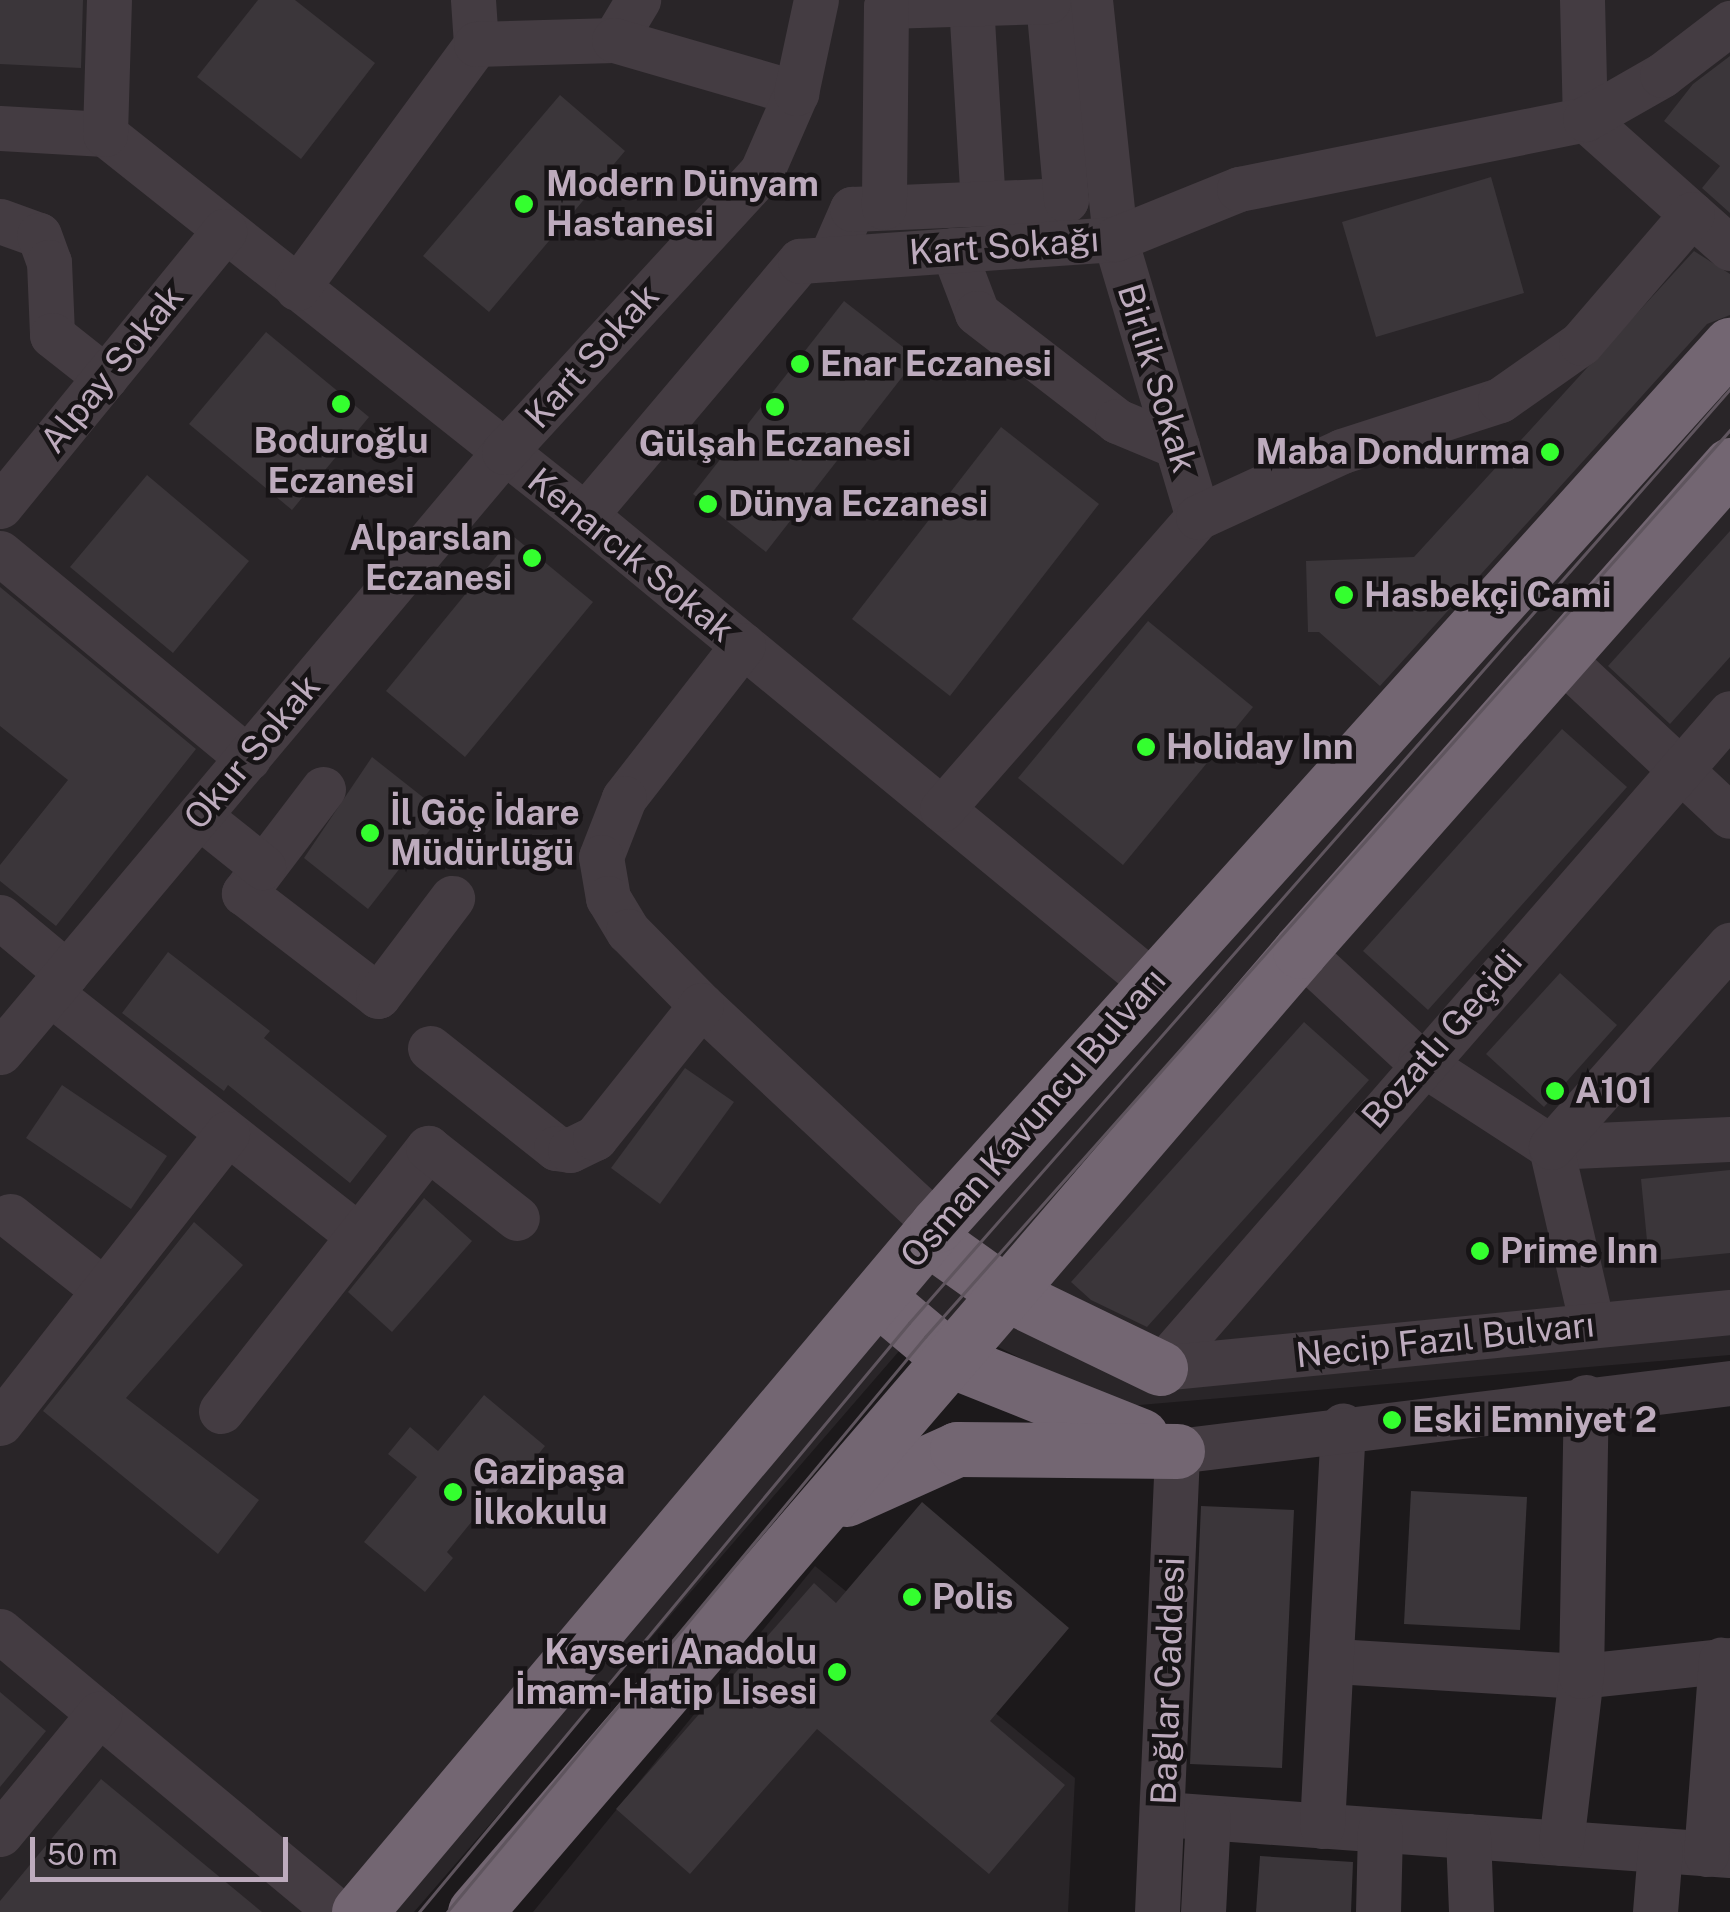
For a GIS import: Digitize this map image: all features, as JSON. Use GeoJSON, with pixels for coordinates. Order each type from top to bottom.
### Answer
{"type":"FeatureCollection","features":[{"type":"Feature","properties":{"kind":"highway","name":"Osman Kavuncu Bulvarı"},"geometry":{"type":"LineString","coordinates":[[359,1912],[932,1231],[1730,344]]}},
{"type":"Feature","properties":{"kind":"highway"},"geometry":{"type":"LineString","coordinates":[[475,1912],[953,1360],[1300,951],[1730,465]]}},
{"type":"Feature","properties":{"kind":"highway"},"geometry":{"type":"LineString","coordinates":[[932,1231],[1007,1294],[1160,1368]]}},
{"type":"Feature","properties":{"kind":"highway"},"geometry":{"type":"LineString","coordinates":[[877,1296],[953,1360],[1177,1451]]}},
{"type":"Feature","properties":{"kind":"highway"},"geometry":{"type":"LineString","coordinates":[[822,1512],[898,1471],[957,1449],[1177,1451]]}},
{"type":"Feature","properties":{"kind":"street"},"geometry":{"type":"LineString","coordinates":[[0,128],[105,134],[109,0]]}},
{"type":"Feature","properties":{"kind":"street"},"geometry":{"type":"LineString","coordinates":[[614,40],[638,0]]}},
{"type":"Feature","properties":{"kind":"street","name":"Birlik Sokak"},"geometry":{"type":"LineString","coordinates":[[1090,0],[1114,239],[1198,517]]}},
{"type":"Feature","properties":{"kind":"street"},"geometry":{"type":"LineString","coordinates":[[1582,0],[1585,119],[1730,248]]}},
{"type":"Feature","properties":{"kind":"street"},"geometry":{"type":"LineString","coordinates":[[830,259],[852,209],[1066,200],[1048,1],[886,6],[884,207]]}},
{"type":"Feature","properties":{"kind":"street"},"geometry":{"type":"LineString","coordinates":[[972,3],[984,203]]}},
{"type":"Feature","properties":{"kind":"street","name":"Kart Sokak"},"geometry":{"type":"LineString","coordinates":[[504,452],[762,171],[796,93],[804,4]]}},
{"type":"Feature","properties":{"kind":"street"},"geometry":{"type":"LineString","coordinates":[[297,288],[474,22],[614,40],[796,93]]}},
{"type":"Feature","properties":{"kind":"street","name":"Kart Sokağı"},"geometry":{"type":"LineString","coordinates":[[585,515],[800,261],[1114,239],[1239,189],[1585,119],[1662,75],[1730,23]]}},
{"type":"Feature","properties":{"kind":"street","name":"Kenarcık Sokak"},"geometry":{"type":"LineString","coordinates":[[105,134],[585,515],[1152,982]]}},
{"type":"Feature","properties":{"kind":"street"},"geometry":{"type":"LineString","coordinates":[[942,809],[1198,517],[1342,450],[1500,400],[1581,343],[1692,214]]}},
{"type":"Feature","properties":{"kind":"street"},"geometry":{"type":"LineString","coordinates":[[0,221],[39,235],[49,262],[52,335],[105,377]]}},
{"type":"Feature","properties":{"kind":"street","name":"Alpay Sokak"},"geometry":{"type":"LineString","coordinates":[[0,506],[224,232]]}},
{"type":"Feature","properties":{"kind":"street"},"geometry":{"type":"LineString","coordinates":[[953,250],[978,312],[1117,421],[1178,446]]}},
{"type":"Feature","properties":{"kind":"street","name":"Okur Sokak"},"geometry":{"type":"LineString","coordinates":[[4,1039],[58,983],[504,452]]}},
{"type":"Feature","properties":{"kind":"street"},"geometry":{"type":"LineString","coordinates":[[0,553],[248,758]]}},
{"type":"Feature","properties":{"kind":"street"},"geometry":{"type":"LineString","coordinates":[[743,645],[624,798],[602,857],[608,898],[628,931],[932,1231]]}},
{"type":"Feature","properties":{"kind":"street"},"geometry":{"type":"LineString","coordinates":[[1561,658],[1730,816]]}},
{"type":"Feature","properties":{"kind":"street","name":"Bozatlı Geçidi"},"geometry":{"type":"LineString","coordinates":[[1160,1368],[1420,1062],[1730,713]]}},
{"type":"Feature","properties":{"kind":"street"},"geometry":{"type":"LineString","coordinates":[[323,789],[244,893],[378,996],[452,898]]}},
{"type":"Feature","properties":{"kind":"street"},"geometry":{"type":"LineString","coordinates":[[199,816],[263,867]]}},
{"type":"Feature","properties":{"kind":"street"},"geometry":{"type":"LineString","coordinates":[[0,917],[58,983],[228,1133],[359,1236]]}},
{"type":"Feature","properties":{"kind":"street"},"geometry":{"type":"LineString","coordinates":[[1552,1147],[1730,945]]}},
{"type":"Feature","properties":{"kind":"street"},"geometry":{"type":"LineString","coordinates":[[1300,951],[1420,1062],[1552,1147],[1730,1139]]}},
{"type":"Feature","properties":{"kind":"street"},"geometry":{"type":"LineString","coordinates":[[430,1048],[556,1148],[570,1150],[596,1138],[701,1005]]}},
{"type":"Feature","properties":{"kind":"street"},"geometry":{"type":"LineString","coordinates":[[0,1423],[228,1133]]}},
{"type":"Feature","properties":{"kind":"street"},"geometry":{"type":"LineString","coordinates":[[1552,1147],[1592,1325]]}},
{"type":"Feature","properties":{"kind":"street"},"geometry":{"type":"LineString","coordinates":[[222,1411],[428,1148],[517,1218]]}},
{"type":"Feature","properties":{"kind":"street"},"geometry":{"type":"LineString","coordinates":[[10,1216],[104,1290]]}},
{"type":"Feature","properties":{"kind":"street","name":"Necip Fazıl Bulvarı"},"geometry":{"type":"LineString","coordinates":[[1160,1368],[1730,1312]]}},
{"type":"Feature","properties":{"kind":"street","name":"Necip Fazıl Bulvarı"},"geometry":{"type":"LineString","coordinates":[[1177,1451],[1586,1396],[1730,1384]]}},
{"type":"Feature","properties":{"kind":"street"},"geometry":{"type":"LineString","coordinates":[[1560,1843],[1581,1676],[1586,1396]]}},
{"type":"Feature","properties":{"kind":"street"},"geometry":{"type":"LineString","coordinates":[[1322,1826],[1335,1661],[1343,1426]]}},
{"type":"Feature","properties":{"kind":"street","name":"Bağlar Caddesi"},"geometry":{"type":"LineString","coordinates":[[1157,1912],[1177,1451]]}},
{"type":"Feature","properties":{"kind":"street"},"geometry":{"type":"LineString","coordinates":[[0,1631],[338,1912]]}},
{"type":"Feature","properties":{"kind":"street"},"geometry":{"type":"LineString","coordinates":[[1163,1814],[1718,1855],[1725,1660],[1581,1676],[1335,1661]]}},
{"type":"Feature","properties":{"kind":"street"},"geometry":{"type":"LineString","coordinates":[[0,1834],[99,1714]]}},
{"type":"Feature","properties":{"kind":"street"},"geometry":{"type":"LineString","coordinates":[[1203,1912],[1208,1818]]}},
{"type":"Feature","properties":{"kind":"street"},"geometry":{"type":"LineString","coordinates":[[1378,1912],[1380,1830]]}},
{"type":"Feature","properties":{"kind":"street"},"geometry":{"type":"LineString","coordinates":[[1468,1836],[1471,1912]]}},
{"type":"Feature","properties":{"kind":"street"},"geometry":{"type":"LineString","coordinates":[[1655,1912],[1660,1850]]}},
{"type":"Feature","properties":{"kind":"shaded area"},"geometry":{"type":"Polygon","coordinates":[[[0,0],[1730,0],[1730,1355],[1116,1407],[932,1313],[414,1912],[0,1912],[0,0]]]}},
{"type":"Feature","properties":{"kind":"shaded area","name":"Kayseri Anadolu İmam-Hatip Lisesi"},"geometry":{"type":"Polygon","coordinates":[[[815,1566],[1075,1778],[1068,1912],[533,1912],[815,1566]]]}},
{"type":"Feature","properties":{"kind":"building"},"geometry":{"type":"Polygon","coordinates":[[[0,0],[83,0],[81,68],[0,64],[0,0]]]}},
{"type":"Feature","properties":{"kind":"building"},"geometry":{"type":"Polygon","coordinates":[[[258,0],[295,0],[375,63],[301,159],[197,77],[258,0]]]}},
{"type":"Feature","properties":{"kind":"building"},"geometry":{"type":"Polygon","coordinates":[[[1730,56],[1730,213],[1702,188],[1720,166],[1664,121],[1693,84],[1730,56]]]}},
{"type":"Feature","properties":{"kind":"building","name":"Modern Dünyam Hastanesi"},"geometry":{"type":"Polygon","coordinates":[[[560,95],[625,151],[489,312],[423,256],[560,95]]]}},
{"type":"Feature","properties":{"kind":"building"},"geometry":{"type":"Polygon","coordinates":[[[1491,177],[1524,293],[1376,337],[1342,222],[1491,177]]]}},
{"type":"Feature","properties":{"kind":"building"},"geometry":{"type":"Polygon","coordinates":[[[1694,251],[1730,274],[1730,315],[1707,324],[1380,686],[1319,632],[1308,632],[1306,561],[1414,557],[1694,251]]]}},
{"type":"Feature","properties":{"kind":"building"},"geometry":{"type":"Polygon","coordinates":[[[844,301],[917,358],[766,552],[693,494],[844,301]]]}},
{"type":"Feature","properties":{"kind":"building"},"geometry":{"type":"Polygon","coordinates":[[[266,332],[369,417],[292,510],[189,424],[266,332]]]}},
{"type":"Feature","properties":{"kind":"building"},"geometry":{"type":"Polygon","coordinates":[[[1001,427],[1099,504],[950,696],[852,619],[1001,427]]]}},
{"type":"Feature","properties":{"kind":"building"},"geometry":{"type":"Polygon","coordinates":[[[147,475],[249,561],[173,653],[70,567],[147,475]]]}},
{"type":"Feature","properties":{"kind":"building"},"geometry":{"type":"Polygon","coordinates":[[[1730,531],[1730,657],[1670,724],[1608,666],[1730,531]]]}},
{"type":"Feature","properties":{"kind":"building"},"geometry":{"type":"Polygon","coordinates":[[[513,536],[593,602],[465,757],[386,691],[513,536]]]}},
{"type":"Feature","properties":{"kind":"building"},"geometry":{"type":"Polygon","coordinates":[[[0,587],[196,749],[56,926],[0,881],[0,865],[68,780],[0,726],[0,587]]]}},
{"type":"Feature","properties":{"kind":"building"},"geometry":{"type":"Polygon","coordinates":[[[1148,621],[1253,707],[1123,865],[1018,778],[1148,621]]]}},
{"type":"Feature","properties":{"kind":"building"},"geometry":{"type":"Polygon","coordinates":[[[1562,729],[1627,787],[1428,1010],[1363,951],[1562,729]]]}},
{"type":"Feature","properties":{"kind":"building","name":"İl Göç İdare Müdürlüğü"},"geometry":{"type":"Polygon","coordinates":[[[372,757],[443,813],[368,909],[304,858],[372,757]]]}},
{"type":"Feature","properties":{"kind":"building"},"geometry":{"type":"Polygon","coordinates":[[[168,952],[270,1031],[264,1038],[387,1136],[350,1183],[228,1085],[224,1091],[122,1013],[168,952]]]}},
{"type":"Feature","properties":{"kind":"building"},"geometry":{"type":"Polygon","coordinates":[[[1560,973],[1617,1025],[1544,1107],[1486,1054],[1560,973]]]}},
{"type":"Feature","properties":{"kind":"building"},"geometry":{"type":"Polygon","coordinates":[[[1304,1022],[1369,1080],[1147,1327],[1091,1300],[1071,1282],[1304,1022]]]}},
{"type":"Feature","properties":{"kind":"building"},"geometry":{"type":"Polygon","coordinates":[[[685,1068],[734,1102],[660,1204],[611,1168],[685,1068]]]}},
{"type":"Feature","properties":{"kind":"building"},"geometry":{"type":"Polygon","coordinates":[[[62,1085],[167,1156],[131,1209],[26,1138],[62,1085]]]}},
{"type":"Feature","properties":{"kind":"building"},"geometry":{"type":"Polygon","coordinates":[[[1730,1170],[1730,1253],[1649,1261],[1641,1179],[1730,1170]]]}},
{"type":"Feature","properties":{"kind":"building"},"geometry":{"type":"Polygon","coordinates":[[[424,1198],[472,1241],[392,1332],[348,1292],[424,1198]]]}},
{"type":"Feature","properties":{"kind":"building"},"geometry":{"type":"Polygon","coordinates":[[[194,1222],[243,1265],[126,1398],[259,1500],[218,1554],[43,1411],[194,1222]]]}},
{"type":"Feature","properties":{"kind":"building","name":"Gazipaşa İlkokulu"},"geometry":{"type":"Polygon","coordinates":[[[484,1395],[545,1446],[519,1478],[512,1472],[447,1552],[453,1558],[425,1592],[364,1542],[417,1477],[388,1454],[410,1427],[438,1451],[484,1395]]]}},
{"type":"Feature","properties":{"kind":"building"},"geometry":{"type":"Polygon","coordinates":[[[1411,1491],[1527,1497],[1520,1630],[1404,1624],[1411,1491]]]}},
{"type":"Feature","properties":{"kind":"building"},"geometry":{"type":"Polygon","coordinates":[[[922,1502],[1069,1628],[990,1721],[1065,1785],[989,1874],[817,1729],[690,1874],[616,1809],[814,1583],[836,1603],[922,1502]]]}},
{"type":"Feature","properties":{"kind":"building"},"geometry":{"type":"Polygon","coordinates":[[[1201,1506],[1294,1510],[1282,1768],[1190,1764],[1201,1506]]]}},
{"type":"Feature","properties":{"kind":"building"},"geometry":{"type":"Polygon","coordinates":[[[0,1692],[46,1731],[0,1787],[0,1692]]]}},
{"type":"Feature","properties":{"kind":"building"},"geometry":{"type":"Polygon","coordinates":[[[101,1779],[262,1912],[0,1912],[0,1901],[101,1779]]]}},
{"type":"Feature","properties":{"kind":"building"},"geometry":{"type":"Polygon","coordinates":[[[1260,1856],[1353,1862],[1351,1912],[1256,1912],[1260,1856]]]}},
{"type":"Feature","properties":{"kind":"tram line"},"geometry":{"type":"LineString","coordinates":[[419,1912],[909,1323],[1730,389]]}},
{"type":"Feature","properties":{"kind":"tram line"},"geometry":{"type":"LineString","coordinates":[[447,1912],[925,1337],[1730,430]]}},
{"type":"Feature","properties":{"kind":"place","name":"Modern Dünyam Hastanesi"},"geometry":{"type":"Point","coordinates":[524,204]}},
{"type":"Feature","properties":{"kind":"place","name":"Enar Eczanesi"},"geometry":{"type":"Point","coordinates":[800,364]}},
{"type":"Feature","properties":{"kind":"place","name":"Boduroğlu Eczanesi"},"geometry":{"type":"Point","coordinates":[341,404]}},
{"type":"Feature","properties":{"kind":"place","name":"Gülşah Eczanesi"},"geometry":{"type":"Point","coordinates":[775,407]}},
{"type":"Feature","properties":{"kind":"place","name":"Maba Dondurma"},"geometry":{"type":"Point","coordinates":[1550,452]}},
{"type":"Feature","properties":{"kind":"place","name":"Dünya Eczanesi"},"geometry":{"type":"Point","coordinates":[708,504]}},
{"type":"Feature","properties":{"kind":"place","name":"Alparslan Eczanesi"},"geometry":{"type":"Point","coordinates":[532,558]}},
{"type":"Feature","properties":{"kind":"place","name":"Hasbekçi Cami"},"geometry":{"type":"Point","coordinates":[1344,595]}},
{"type":"Feature","properties":{"kind":"place","name":"Holiday Inn"},"geometry":{"type":"Point","coordinates":[1146,747]}},
{"type":"Feature","properties":{"kind":"place","name":"İl Göç İdare Müdürlüğü"},"geometry":{"type":"Point","coordinates":[370,833]}},
{"type":"Feature","properties":{"kind":"place","name":"A101"},"geometry":{"type":"Point","coordinates":[1555,1091]}},
{"type":"Feature","properties":{"kind":"place","name":"Prime Inn"},"geometry":{"type":"Point","coordinates":[1480,1251]}},
{"type":"Feature","properties":{"kind":"place","name":"Eski Emniyet 2"},"geometry":{"type":"Point","coordinates":[1392,1420]}},
{"type":"Feature","properties":{"kind":"place","name":"Gazipaşa İlkokulu"},"geometry":{"type":"Point","coordinates":[453,1492]}},
{"type":"Feature","properties":{"kind":"place","name":"Polis"},"geometry":{"type":"Point","coordinates":[912,1597]}},
{"type":"Feature","properties":{"kind":"place","name":"Kayseri Anadolu İmam-Hatip Lisesi"},"geometry":{"type":"Point","coordinates":[837,1672]}}]}
